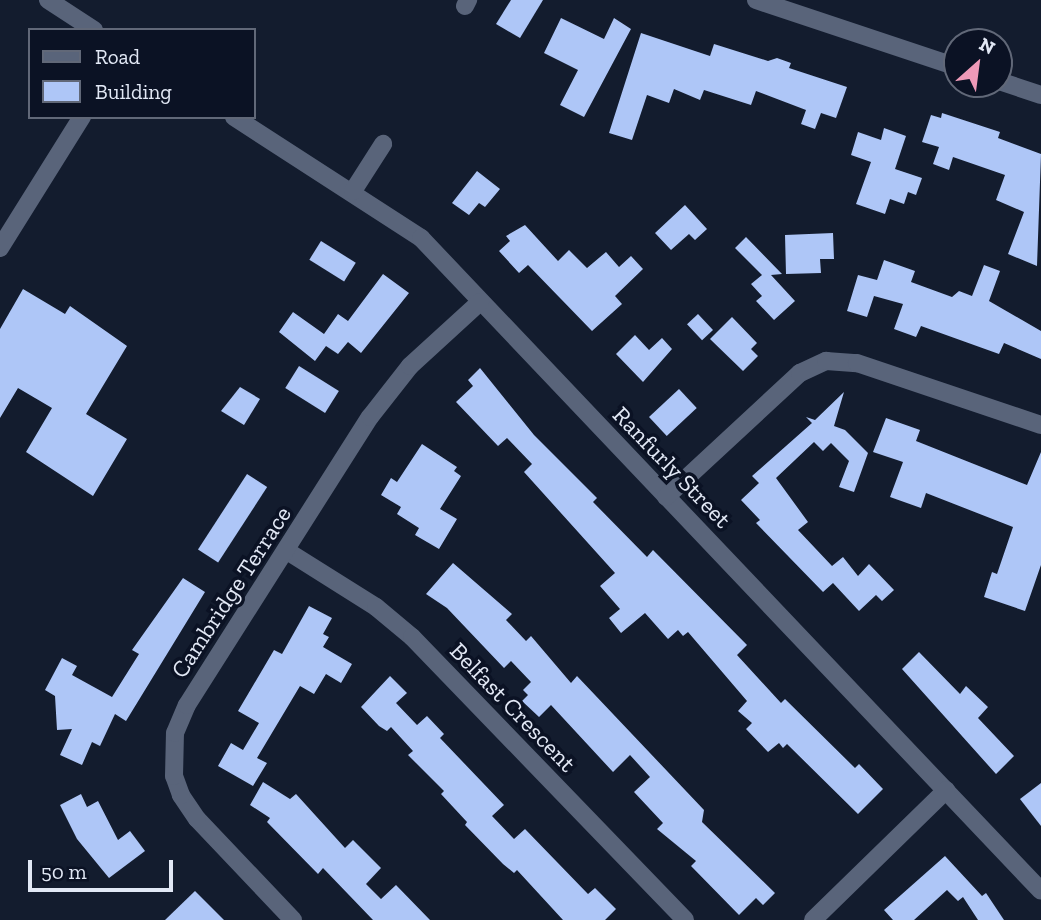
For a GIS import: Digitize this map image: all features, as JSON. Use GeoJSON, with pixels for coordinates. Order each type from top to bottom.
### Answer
{"type":"FeatureCollection","features":[{"type":"Feature","properties":{"kind":"street"},"geometry":{"type":"LineString","coordinates":[[48,0],[91,28]]}},
{"type":"Feature","properties":{"kind":"street"},"geometry":{"type":"LineString","coordinates":[[756,0],[943,62]]}},
{"type":"Feature","properties":{"kind":"street"},"geometry":{"type":"LineString","coordinates":[[1013,86],[1041,95]]}},
{"type":"Feature","properties":{"kind":"street"},"geometry":{"type":"LineString","coordinates":[[0,248],[81,119]]}},
{"type":"Feature","properties":{"kind":"street","name":"Ranfurly Street"},"geometry":{"type":"LineString","coordinates":[[237,119],[353,191],[421,238],[1041,891]]}},
{"type":"Feature","properties":{"kind":"street"},"geometry":{"type":"LineString","coordinates":[[353,191],[383,144]]}},
{"type":"Feature","properties":{"kind":"street","name":"Cambridge Terrace"},"geometry":{"type":"LineString","coordinates":[[293,920],[197,819],[181,795],[173,756],[175,733],[187,705],[389,390],[480,302]]}},
{"type":"Feature","properties":{"kind":"street"},"geometry":{"type":"LineString","coordinates":[[667,497],[800,373],[826,361],[857,363],[1041,425]]}},
{"type":"Feature","properties":{"kind":"street","name":"Belfast Crescent"},"geometry":{"type":"LineString","coordinates":[[287,551],[376,607],[412,637],[685,920]]}},
{"type":"Feature","properties":{"kind":"street"},"geometry":{"type":"LineString","coordinates":[[813,920],[946,790]]}},
{"type":"Feature","properties":{"kind":"building"},"geometry":{"type":"Polygon","coordinates":[[[511,0],[543,0],[520,38],[496,24],[511,0]]]}},
{"type":"Feature","properties":{"kind":"building"},"geometry":{"type":"Polygon","coordinates":[[[561,18],[604,39],[614,18],[631,29],[584,117],[560,105],[578,70],[544,53],[561,18]]]}},
{"type":"Feature","properties":{"kind":"building"},"geometry":{"type":"Polygon","coordinates":[[[641,33],[710,56],[714,44],[768,61],[777,58],[791,63],[789,68],[847,87],[836,118],[821,113],[815,129],[801,124],[806,110],[756,91],[751,105],[704,90],[700,100],[674,89],[669,103],[647,95],[632,140],[609,133],[641,33]]]}},
{"type":"Feature","properties":{"kind":"building"},"geometry":{"type":"Polygon","coordinates":[[[942,113],[1000,132],[998,138],[1041,154],[1037,266],[1008,254],[1024,212],[996,200],[1005,175],[953,157],[949,170],[933,164],[939,147],[922,142],[931,115],[941,118],[942,113]]]}},
{"type":"Feature","properties":{"kind":"building"},"geometry":{"type":"Polygon","coordinates":[[[884,128],[906,136],[895,169],[922,178],[916,195],[908,192],[904,204],[890,199],[885,214],[856,204],[871,162],[851,155],[858,132],[881,140],[884,128]]]}},
{"type":"Feature","properties":{"kind":"building"},"geometry":{"type":"Polygon","coordinates":[[[477,171],[500,189],[485,207],[479,203],[469,215],[452,203],[477,171]]]}},
{"type":"Feature","properties":{"kind":"building"},"geometry":{"type":"Polygon","coordinates":[[[685,205],[707,229],[695,240],[689,234],[671,250],[655,233],[685,205]]]}},
{"type":"Feature","properties":{"kind":"building"},"geometry":{"type":"Polygon","coordinates":[[[525,225],[558,261],[569,250],[587,268],[606,252],[619,267],[631,256],[643,269],[615,296],[622,304],[592,331],[528,265],[519,273],[499,251],[510,241],[506,236],[525,225]]]}},
{"type":"Feature","properties":{"kind":"building"},"geometry":{"type":"Polygon","coordinates":[[[833,233],[834,259],[820,259],[821,273],[786,274],[785,235],[833,233]]]}},
{"type":"Feature","properties":{"kind":"building"},"geometry":{"type":"Polygon","coordinates":[[[746,237],[782,274],[771,275],[795,301],[774,320],[756,301],[762,296],[751,284],[762,275],[735,248],[746,237]]]}},
{"type":"Feature","properties":{"kind":"building"},"geometry":{"type":"Polygon","coordinates":[[[321,241],[356,263],[344,281],[309,260],[321,241]]]}},
{"type":"Feature","properties":{"kind":"building"},"geometry":{"type":"Polygon","coordinates":[[[884,260],[915,271],[911,282],[952,297],[959,291],[972,296],[984,265],[1000,271],[989,301],[1041,331],[1041,359],[1004,343],[999,354],[921,326],[916,337],[894,329],[903,304],[874,296],[867,317],[847,311],[858,275],[877,280],[884,260]]]}},
{"type":"Feature","properties":{"kind":"building"},"geometry":{"type":"Polygon","coordinates":[[[383,274],[409,293],[361,353],[348,342],[338,354],[326,346],[315,361],[279,332],[293,312],[324,334],[338,314],[348,321],[383,274]]]}},
{"type":"Feature","properties":{"kind":"building"},"geometry":{"type":"Polygon","coordinates":[[[23,289],[65,314],[70,306],[127,346],[86,414],[127,439],[93,496],[26,452],[52,408],[18,388],[0,418],[0,329],[23,289]]]}},
{"type":"Feature","properties":{"kind":"building"},"geometry":{"type":"Polygon","coordinates":[[[698,314],[713,330],[702,340],[687,324],[698,314]]]}},
{"type":"Feature","properties":{"kind":"building"},"geometry":{"type":"Polygon","coordinates":[[[732,317],[757,343],[751,349],[758,356],[743,371],[710,339],[732,317]]]}},
{"type":"Feature","properties":{"kind":"building"},"geometry":{"type":"Polygon","coordinates":[[[635,335],[649,350],[662,338],[672,349],[643,382],[616,354],[635,335]]]}},
{"type":"Feature","properties":{"kind":"building"},"geometry":{"type":"Polygon","coordinates":[[[299,366],[339,391],[325,413],[285,388],[299,366]]]}},
{"type":"Feature","properties":{"kind":"building"},"geometry":{"type":"Polygon","coordinates":[[[480,368],[534,435],[597,498],[593,502],[647,557],[653,550],[747,645],[737,655],[781,703],[785,699],[855,768],[859,764],[883,789],[858,814],[787,744],[783,748],[779,743],[768,752],[746,729],[752,723],[738,711],[747,701],[688,632],[683,636],[678,630],[668,639],[645,613],[621,633],[609,618],[620,609],[600,586],[615,573],[524,472],[532,464],[507,438],[498,446],[456,402],[473,386],[468,380],[480,368]]]}},
{"type":"Feature","properties":{"kind":"building"},"geometry":{"type":"Polygon","coordinates":[[[240,387],[260,399],[244,425],[221,411],[240,387]]]}},
{"type":"Feature","properties":{"kind":"building"},"geometry":{"type":"Polygon","coordinates":[[[679,389],[697,408],[667,436],[649,417],[679,389]]]}},
{"type":"Feature","properties":{"kind":"building"},"geometry":{"type":"Polygon","coordinates":[[[844,392],[834,426],[845,430],[868,453],[854,492],[839,487],[849,461],[831,443],[823,451],[814,442],[776,478],[808,522],[798,530],[832,566],[843,557],[858,576],[869,564],[894,590],[882,601],[876,595],[859,611],[833,583],[823,592],[756,523],[760,520],[741,500],[759,483],[752,476],[812,423],[806,417],[815,420],[844,392]]]}},
{"type":"Feature","properties":{"kind":"building"},"geometry":{"type":"Polygon","coordinates":[[[886,418],[920,430],[916,441],[1027,485],[1041,452],[1041,565],[1025,611],[984,597],[992,572],[997,574],[1013,527],[926,493],[921,508],[890,497],[903,462],[873,452],[886,418]]]}},
{"type":"Feature","properties":{"kind":"building"},"geometry":{"type":"Polygon","coordinates":[[[422,444],[457,467],[454,471],[461,476],[440,509],[457,519],[439,549],[415,535],[419,528],[397,514],[401,507],[381,495],[391,478],[397,482],[422,444]]]}},
{"type":"Feature","properties":{"kind":"building"},"geometry":{"type":"Polygon","coordinates":[[[247,474],[267,487],[218,563],[198,549],[247,474]]]}},
{"type":"Feature","properties":{"kind":"building"},"geometry":{"type":"Polygon","coordinates":[[[453,563],[512,614],[506,620],[526,641],[531,636],[571,683],[577,676],[704,810],[702,822],[775,893],[763,905],[756,898],[739,915],[691,866],[696,861],[657,829],[663,823],[634,792],[650,777],[630,755],[613,772],[551,705],[539,717],[522,701],[528,695],[523,690],[531,682],[511,661],[504,668],[447,608],[426,594],[453,563]]]}},
{"type":"Feature","properties":{"kind":"building"},"geometry":{"type":"Polygon","coordinates":[[[183,578],[205,592],[126,721],[115,714],[100,746],[92,742],[82,765],[60,755],[72,729],[57,730],[55,696],[45,690],[62,658],[77,666],[72,675],[112,697],[139,654],[132,650],[183,578]]]}},
{"type":"Feature","properties":{"kind":"building"},"geometry":{"type":"Polygon","coordinates":[[[309,606],[332,618],[323,634],[329,637],[323,647],[352,664],[341,683],[326,674],[314,694],[300,686],[257,758],[267,763],[253,786],[218,766],[231,743],[243,750],[259,723],[238,711],[274,650],[282,654],[309,606]]]}},
{"type":"Feature","properties":{"kind":"building"},"geometry":{"type":"Polygon","coordinates":[[[919,652],[960,694],[966,686],[988,707],[978,718],[1014,756],[996,774],[902,669],[919,652]]]}},
{"type":"Feature","properties":{"kind":"building"},"geometry":{"type":"Polygon","coordinates":[[[390,676],[407,693],[396,703],[417,725],[427,716],[444,734],[440,738],[504,805],[492,816],[514,839],[525,829],[588,894],[595,888],[616,909],[605,920],[563,920],[517,870],[514,873],[503,864],[465,825],[467,822],[441,794],[444,791],[408,755],[413,751],[391,727],[387,731],[379,726],[361,707],[390,676]]]}},
{"type":"Feature","properties":{"kind":"building"},"geometry":{"type":"Polygon","coordinates":[[[263,782],[290,799],[296,794],[345,848],[353,840],[381,868],[366,884],[381,899],[396,885],[430,920],[373,920],[323,868],[318,874],[267,822],[270,818],[250,805],[263,782]]]}},
{"type":"Feature","properties":{"kind":"building"},"geometry":{"type":"Polygon","coordinates":[[[1041,783],[1041,826],[1020,799],[1041,783]]]}},
{"type":"Feature","properties":{"kind":"building"},"geometry":{"type":"Polygon","coordinates":[[[81,794],[87,807],[98,801],[118,840],[130,831],[145,851],[109,878],[77,839],[60,805],[81,794]]]}},
{"type":"Feature","properties":{"kind":"building"},"geometry":{"type":"Polygon","coordinates":[[[945,856],[982,896],[986,893],[1004,920],[978,920],[963,897],[958,901],[947,890],[914,920],[893,920],[884,910],[945,856]]]}},
{"type":"Feature","properties":{"kind":"building"},"geometry":{"type":"Polygon","coordinates":[[[195,891],[224,920],[165,920],[195,891]]]}}]}
